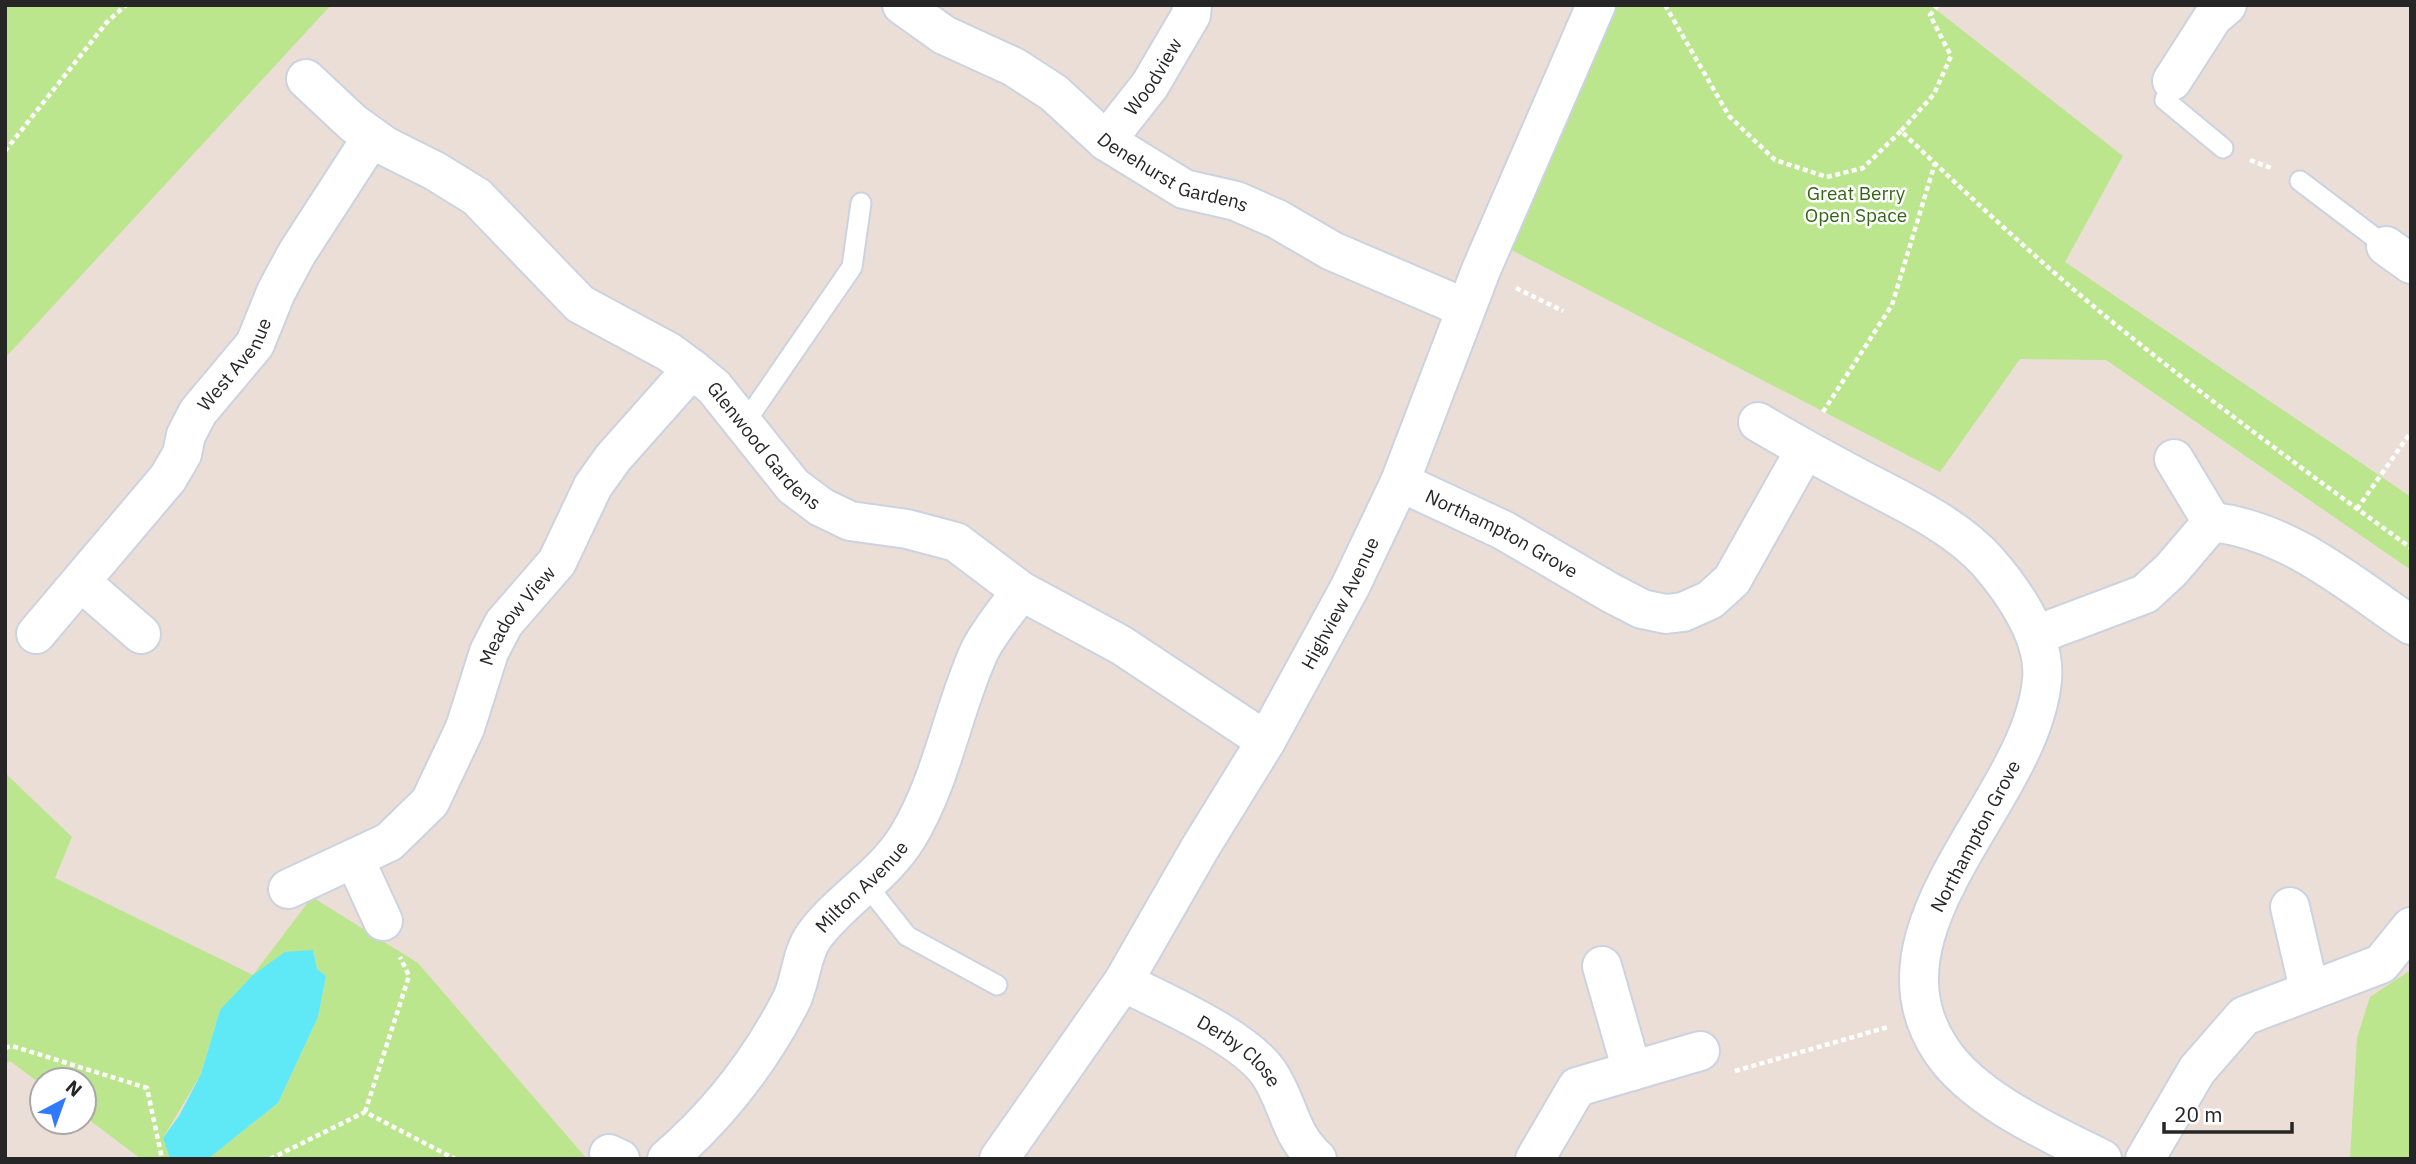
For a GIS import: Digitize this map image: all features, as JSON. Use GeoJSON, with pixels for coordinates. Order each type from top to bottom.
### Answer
{"type":"FeatureCollection","features":[{"type":"Feature","properties":{"kind":"street","name":"Denehurst Gardens"},"geometry":{"type":"LineString","coordinates":[[902,5],[944,35],[1013,66],[1054,93],[1106,141],[1184,189],[1246,205],[1277,219],[1332,251],[1465,308]]}},
{"type":"Feature","properties":{"kind":"street","name":"Woodview"},"geometry":{"type":"LineString","coordinates":[[1106,141],[1150,85],[1191,15],[1192,5]]}},
{"type":"Feature","properties":{"kind":"street","name":"Highview Avenue"},"geometry":{"type":"LineString","coordinates":[[999,1159],[1123,982],[1200,848],[1266,741],[1350,587],[1400,482],[1428,414],[1465,308],[1596,5]]}},
{"type":"Feature","properties":{"kind":"street"},"geometry":{"type":"LineString","coordinates":[[2172,81],[2213,9]]}},
{"type":"Feature","properties":{"kind":"street","name":"Glenwood Gardens"},"geometry":{"type":"LineString","coordinates":[[306,79],[372,137],[477,198],[580,304],[669,352],[714,387],[793,486],[821,507],[850,521],[907,529],[956,542],[1021,591],[1121,645],[1266,741]]}},
{"type":"Feature","properties":{"kind":"street","name":"West Avenue"},"geometry":{"type":"LineString","coordinates":[[36,634],[168,478],[182,454],[186,435],[198,412],[255,344],[276,292],[297,253],[372,137]]}},
{"type":"Feature","properties":{"kind":"street","name":"Meadow View"},"geometry":{"type":"LineString","coordinates":[[288,889],[390,842],[430,802],[466,728],[489,652],[504,623],[557,562],[593,486],[613,458],[692,369]]}},
{"type":"Feature","properties":{"kind":"street","name":"Northampton Grove"},"geometry":{"type":"LineString","coordinates":[[1758,422],[1913,507],[1958,537],[1987,561],[2036,635],[2042,677],[2033,727],[1987,815],[1948,878],[1926,927],[1919,986],[1926,1016],[1941,1050],[1972,1083],[2034,1125],[2102,1159]]}},
{"type":"Feature","properties":{"kind":"street","name":"Northampton Grove"},"geometry":{"type":"LineString","coordinates":[[1400,482],[1503,530],[1642,609],[1665,614],[1683,612],[1710,600],[1732,580],[1805,450]]}},
{"type":"Feature","properties":{"kind":"street"},"geometry":{"type":"LineString","coordinates":[[2174,459],[2212,522]]}},
{"type":"Feature","properties":{"kind":"street"},"geometry":{"type":"LineString","coordinates":[[2036,635],[2144,594],[2171,570],[2212,522]]}},
{"type":"Feature","properties":{"kind":"street"},"geometry":{"type":"LineString","coordinates":[[2212,522],[2243,525],[2308,554],[2411,625]]}},
{"type":"Feature","properties":{"kind":"street"},"geometry":{"type":"LineString","coordinates":[[81,582],[141,634]]}},
{"type":"Feature","properties":{"kind":"street","name":"Milton Avenue"},"geometry":{"type":"LineString","coordinates":[[667,1159],[706,1126],[746,1074],[792,999],[812,939],[835,910],[882,868],[908,836],[928,793],[980,650],[1021,591]]}},
{"type":"Feature","properties":{"kind":"street"},"geometry":{"type":"LineString","coordinates":[[355,860],[383,921]]}},
{"type":"Feature","properties":{"kind":"street"},"geometry":{"type":"LineString","coordinates":[[2290,907],[2309,989]]}},
{"type":"Feature","properties":{"kind":"street"},"geometry":{"type":"LineString","coordinates":[[2145,1159],[2197,1070],[2244,1016],[2309,989],[2381,964],[2411,927]]}},
{"type":"Feature","properties":{"kind":"street"},"geometry":{"type":"LineString","coordinates":[[1602,966],[1632,1071]]}},
{"type":"Feature","properties":{"kind":"street","name":"Derby Close"},"geometry":{"type":"LineString","coordinates":[[1123,982],[1238,1045],[1267,1070],[1286,1104],[1293,1130],[1301,1145],[1317,1159]]}},
{"type":"Feature","properties":{"kind":"street"},"geometry":{"type":"LineString","coordinates":[[1535,1159],[1577,1087],[1700,1051]]}},
{"type":"Feature","properties":{"kind":"lane"},"geometry":{"type":"LineString","coordinates":[[2172,81],[2165,100],[2223,148]]}},
{"type":"Feature","properties":{"kind":"lane"},"geometry":{"type":"LineString","coordinates":[[2301,181],[2399,255]]}},
{"type":"Feature","properties":{"kind":"lane"},"geometry":{"type":"LineString","coordinates":[[744,424],[852,267],[861,203]]}},
{"type":"Feature","properties":{"kind":"lane"},"geometry":{"type":"LineString","coordinates":[[865,883],[907,936],[997,985]]}},
{"type":"Feature","properties":{"kind":"path"},"geometry":{"type":"LineString","coordinates":[[5,151],[107,22],[126,5]]}},
{"type":"Feature","properties":{"kind":"path"},"geometry":{"type":"LineString","coordinates":[[1665,5],[1728,116],[1776,160],[1827,177],[1863,168],[1934,94],[1951,56],[1930,15],[1938,5]]}},
{"type":"Feature","properties":{"kind":"path"},"geometry":{"type":"LineString","coordinates":[[1901,131],[2129,335],[2308,475],[2411,548]]}},
{"type":"Feature","properties":{"kind":"path"},"geometry":{"type":"LineString","coordinates":[[2223,148],[2301,181]]}},
{"type":"Feature","properties":{"kind":"path"},"geometry":{"type":"LineString","coordinates":[[1805,450],[1831,396],[1892,304],[1935,163]]}},
{"type":"Feature","properties":{"kind":"path"},"geometry":{"type":"LineString","coordinates":[[1481,270],[1563,311]]}},
{"type":"Feature","properties":{"kind":"path"},"geometry":{"type":"LineString","coordinates":[[2357,509],[2411,432]]}},
{"type":"Feature","properties":{"kind":"path"},"geometry":{"type":"LineString","coordinates":[[270,1159],[365,1112],[409,975],[383,921]]}},
{"type":"Feature","properties":{"kind":"path"},"geometry":{"type":"LineString","coordinates":[[1700,1051],[1728,1073],[1926,1016]]}},
{"type":"Feature","properties":{"kind":"path"},"geometry":{"type":"LineString","coordinates":[[5,1048],[12,1046],[147,1088],[162,1159]]}},
{"type":"Feature","properties":{"kind":"path"},"geometry":{"type":"LineString","coordinates":[[365,1112],[455,1159]]}},
{"type":"Feature","properties":{"kind":"green space"},"geometry":{"type":"Polygon","coordinates":[[[5,5],[331,5],[5,358],[5,5]]]}},
{"type":"Feature","properties":{"kind":"green space","name":"Great Berry Open Space"},"geometry":{"type":"Polygon","coordinates":[[[1596,5],[1930,5],[2123,156],[2065,262],[2411,497],[2411,570],[2106,360],[2020,359],[1940,472],[1494,241],[1596,5]]]}},
{"type":"Feature","properties":{"kind":"green space"},"geometry":{"type":"Polygon","coordinates":[[[5,773],[72,837],[55,878],[253,975],[312,897],[418,963],[587,1159],[208,1159],[278,1103],[318,1017],[326,976],[317,969],[313,950],[220,1010],[201,1074],[163,1138],[170,1159],[141,1159],[98,1127],[98,1066],[28,1066],[28,1074],[10,1061],[5,1065],[5,773]]]}},
{"type":"Feature","properties":{"kind":"green space"},"geometry":{"type":"Polygon","coordinates":[[[2411,970],[2411,1159],[2350,1159],[2357,1038],[2370,997],[2411,970]]]}},
{"type":"Feature","properties":{"kind":"water"},"geometry":{"type":"Polygon","coordinates":[[[313,950],[317,969],[326,976],[318,1017],[278,1103],[208,1159],[170,1159],[163,1138],[179,1116],[201,1074],[220,1010],[253,975],[285,952],[313,950]]]}}]}
